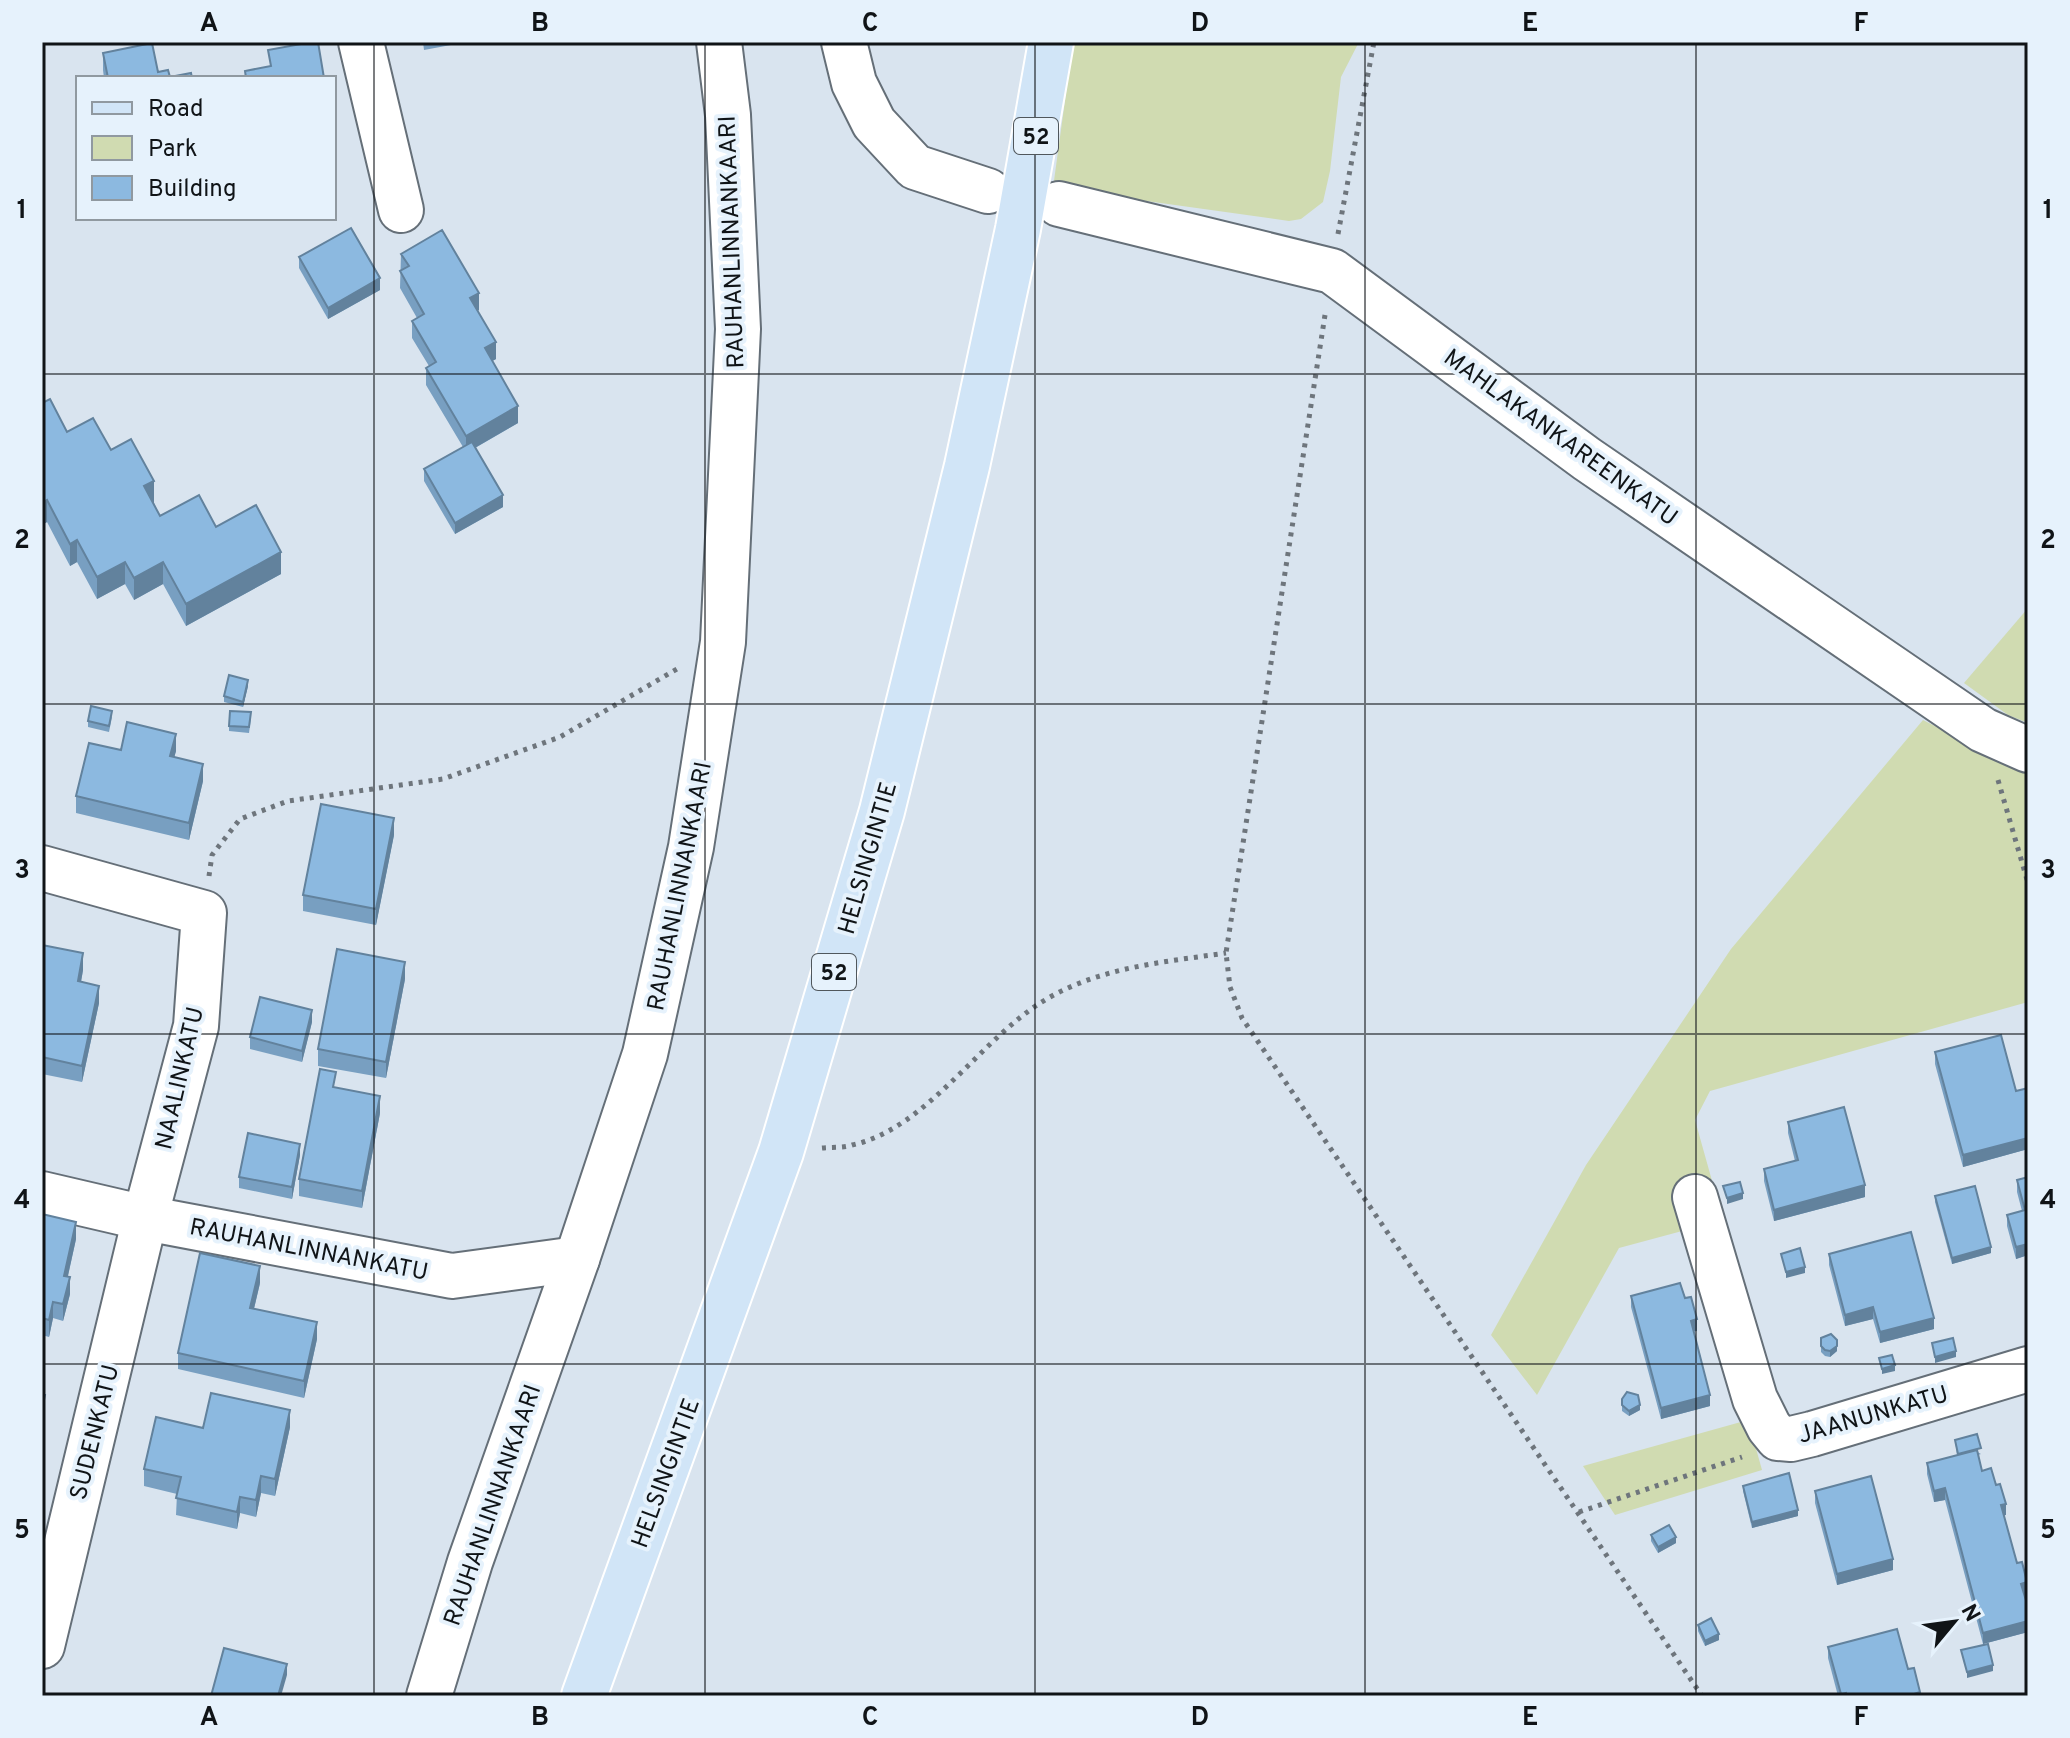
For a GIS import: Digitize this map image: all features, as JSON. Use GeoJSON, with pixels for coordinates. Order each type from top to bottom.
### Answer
{"type":"FeatureCollection","features":[{"type":"Feature","properties":{"kind":"main road","name":"HELSINGINTIE"},"geometry":{"type":"LineString","coordinates":[[584,1696],[781,1152],[882,811],[929,624],[1018,229],[1051,42]]}},
{"type":"Feature","properties":{"kind":"street"},"geometry":{"type":"LineString","coordinates":[[361,42],[401,210]]}},
{"type":"Feature","properties":{"kind":"street","name":"RAUHANLINNANKAARI"},"geometry":{"type":"LineString","coordinates":[[429,1696],[470,1562],[577,1259],[645,1054],[691,847],[723,642],[738,329],[728,115],[719,42]]}},
{"type":"Feature","properties":{"kind":"street"},"geometry":{"type":"LineString","coordinates":[[844,42],[854,83],[874,123],[915,167],[988,191]]}},
{"type":"Feature","properties":{"kind":"street","name":"MAHLAKANKAREENKATU"},"geometry":{"type":"LineString","coordinates":[[1059,204],[1332,271],[1587,459],[1983,730],[2028,750]]}},
{"type":"Feature","properties":{"kind":"street"},"geometry":{"type":"LineString","coordinates":[[42,868],[204,913]]}},
{"type":"Feature","properties":{"kind":"street","name":"NAALINKATU"},"geometry":{"type":"LineString","coordinates":[[145,1218],[196,1026],[204,913]]}},
{"type":"Feature","properties":{"kind":"street","name":"RAUHANLINNANKATU"},"geometry":{"type":"LineString","coordinates":[[42,1194],[145,1218],[452,1276],[577,1259]]}},
{"type":"Feature","properties":{"kind":"street","name":"JAANUNKATU"},"geometry":{"type":"LineString","coordinates":[[1695,1197],[1755,1399],[1778,1438],[1791,1439],[1812,1434],[2028,1369]]}},
{"type":"Feature","properties":{"kind":"street","name":"SUDENKATU"},"geometry":{"type":"LineString","coordinates":[[42,1646],[145,1218]]}},
{"type":"Feature","properties":{"kind":"path"},"geometry":{"type":"LineString","coordinates":[[1374,42],[1332,271],[1226,953],[1230,987],[1242,1018],[1702,1696]]}},
{"type":"Feature","properties":{"kind":"path"},"geometry":{"type":"LineString","coordinates":[[204,913],[212,855],[240,819],[288,801],[443,779],[560,737],[723,642]]}},
{"type":"Feature","properties":{"kind":"path"},"geometry":{"type":"LineString","coordinates":[[1983,730],[2028,883]]}},
{"type":"Feature","properties":{"kind":"path"},"geometry":{"type":"LineString","coordinates":[[781,1152],[854,1145],[892,1129],[922,1107],[1043,1001],[1078,982],[1130,967],[1226,953]]}},
{"type":"Feature","properties":{"kind":"path"},"geometry":{"type":"LineString","coordinates":[[1579,1512],[1723,1465],[1778,1438]]}},
{"type":"Feature","properties":{"kind":"green space"},"geometry":{"type":"Polygon","coordinates":[[[1073,42],[1359,42],[1341,77],[1330,171],[1323,202],[1301,219],[1289,221],[1053,188],[1073,42]]]}},
{"type":"Feature","properties":{"kind":"green space"},"geometry":{"type":"Polygon","coordinates":[[[2028,608],[2028,723],[2008,715],[1964,683],[2028,608]]]}},
{"type":"Feature","properties":{"kind":"green space"},"geometry":{"type":"Polygon","coordinates":[[[1923,720],[2028,773],[2028,1002],[1710,1091],[1695,1120],[1723,1220],[1619,1248],[1537,1395],[1491,1335],[1586,1165],[1731,949],[1923,720]]]}},
{"type":"Feature","properties":{"kind":"green space"},"geometry":{"type":"Polygon","coordinates":[[[1748,1420],[1762,1470],[1615,1515],[1583,1466],[1748,1420]]]}},
{"type":"Feature","properties":{"kind":"building"},"geometry":{"type":"Polygon","coordinates":[[[318,42],[324,76],[246,76],[245,71],[271,66],[268,50],[318,42]]]}},
{"type":"Feature","properties":{"kind":"building"},"geometry":{"type":"Polygon","coordinates":[[[152,43],[158,72],[168,70],[170,76],[108,76],[103,53],[152,43]]]}},
{"type":"Feature","properties":{"kind":"building"},"geometry":{"type":"Polygon","coordinates":[[[351,228],[380,278],[328,308],[299,257],[351,228]]]}},
{"type":"Feature","properties":{"kind":"building"},"geometry":{"type":"Polygon","coordinates":[[[442,230],[479,293],[470,298],[496,342],[485,348],[518,406],[466,436],[426,368],[436,362],[412,321],[424,314],[400,271],[409,266],[401,254],[442,230]]]}},
{"type":"Feature","properties":{"kind":"building"},"geometry":{"type":"Polygon","coordinates":[[[50,399],[67,432],[93,418],[111,450],[131,439],[154,481],[144,486],[160,516],[199,495],[216,527],[256,505],[281,552],[186,604],[163,562],[134,578],[125,562],[97,577],[77,540],[70,544],[47,500],[42,503],[42,403],[50,399]]]}},
{"type":"Feature","properties":{"kind":"building"},"geometry":{"type":"Polygon","coordinates":[[[472,442],[503,495],[455,523],[424,469],[472,442]]]}},
{"type":"Feature","properties":{"kind":"building"},"geometry":{"type":"Polygon","coordinates":[[[229,675],[248,680],[243,702],[224,696],[229,675]]]}},
{"type":"Feature","properties":{"kind":"building"},"geometry":{"type":"Polygon","coordinates":[[[91,706],[112,711],[109,726],[88,721],[91,706]]]}},
{"type":"Feature","properties":{"kind":"building"},"geometry":{"type":"Polygon","coordinates":[[[230,711],[251,712],[249,727],[229,726],[230,711]]]}},
{"type":"Feature","properties":{"kind":"building"},"geometry":{"type":"Polygon","coordinates":[[[127,722],[176,734],[170,756],[203,764],[189,823],[76,796],[89,743],[121,750],[127,722]]]}},
{"type":"Feature","properties":{"kind":"building"},"geometry":{"type":"Polygon","coordinates":[[[321,804],[394,818],[376,909],[303,895],[321,804]]]}},
{"type":"Feature","properties":{"kind":"building"},"geometry":{"type":"Polygon","coordinates":[[[42,945],[83,953],[78,981],[99,986],[82,1066],[42,1057],[42,945]]]}},
{"type":"Feature","properties":{"kind":"building"},"geometry":{"type":"Polygon","coordinates":[[[337,949],[405,962],[386,1062],[318,1049],[337,949]]]}},
{"type":"Feature","properties":{"kind":"building"},"geometry":{"type":"Polygon","coordinates":[[[260,997],[312,1010],[302,1051],[250,1037],[260,997]]]}},
{"type":"Feature","properties":{"kind":"building"},"geometry":{"type":"Polygon","coordinates":[[[2001,1035],[2016,1091],[2028,1088],[2028,1138],[1963,1155],[1935,1052],[2001,1035]]]}},
{"type":"Feature","properties":{"kind":"building"},"geometry":{"type":"Polygon","coordinates":[[[320,1069],[336,1072],[333,1087],[380,1096],[362,1191],[299,1179],[320,1069]]]}},
{"type":"Feature","properties":{"kind":"building"},"geometry":{"type":"Polygon","coordinates":[[[1844,1107],[1865,1185],[1774,1210],[1764,1169],[1798,1160],[1788,1122],[1844,1107]]]}},
{"type":"Feature","properties":{"kind":"building"},"geometry":{"type":"Polygon","coordinates":[[[248,1133],[300,1144],[292,1187],[239,1177],[248,1133]]]}},
{"type":"Feature","properties":{"kind":"building"},"geometry":{"type":"Polygon","coordinates":[[[2028,1177],[2028,1244],[2016,1247],[2007,1215],[2025,1210],[2017,1180],[2028,1177]]]}},
{"type":"Feature","properties":{"kind":"building"},"geometry":{"type":"Polygon","coordinates":[[[1740,1182],[1743,1193],[1727,1198],[1723,1186],[1740,1182]]]}},
{"type":"Feature","properties":{"kind":"building"},"geometry":{"type":"Polygon","coordinates":[[[1975,1186],[1991,1247],[1952,1258],[1935,1196],[1975,1186]]]}},
{"type":"Feature","properties":{"kind":"building"},"geometry":{"type":"Polygon","coordinates":[[[42,1214],[76,1222],[64,1276],[70,1277],[63,1304],[53,1302],[49,1320],[42,1318],[42,1214]]]}},
{"type":"Feature","properties":{"kind":"building"},"geometry":{"type":"Polygon","coordinates":[[[1911,1232],[1934,1318],[1880,1332],[1873,1307],[1845,1315],[1829,1254],[1911,1232]]]}},
{"type":"Feature","properties":{"kind":"building"},"geometry":{"type":"Polygon","coordinates":[[[1800,1248],[1805,1267],[1786,1272],[1781,1254],[1800,1248]]]}},
{"type":"Feature","properties":{"kind":"building"},"geometry":{"type":"Polygon","coordinates":[[[200,1253],[260,1266],[250,1308],[317,1322],[304,1381],[178,1353],[200,1253]]]}},
{"type":"Feature","properties":{"kind":"building"},"geometry":{"type":"Polygon","coordinates":[[[1680,1283],[1685,1298],[1691,1297],[1697,1319],[1691,1321],[1710,1395],[1661,1408],[1631,1296],[1680,1283]]]}},
{"type":"Feature","properties":{"kind":"building"},"geometry":{"type":"Polygon","coordinates":[[[1831,1334],[1837,1340],[1837,1346],[1830,1351],[1825,1350],[1821,1346],[1821,1338],[1831,1334]]]}},
{"type":"Feature","properties":{"kind":"building"},"geometry":{"type":"Polygon","coordinates":[[[1953,1338],[1956,1351],[1935,1357],[1932,1343],[1953,1338]]]}},
{"type":"Feature","properties":{"kind":"building"},"geometry":{"type":"Polygon","coordinates":[[[1892,1355],[1895,1365],[1882,1369],[1879,1358],[1892,1355]]]}},
{"type":"Feature","properties":{"kind":"building"},"geometry":{"type":"Polygon","coordinates":[[[1627,1392],[1638,1395],[1640,1405],[1629,1411],[1622,1405],[1627,1392]]]}},
{"type":"Feature","properties":{"kind":"building"},"geometry":{"type":"Polygon","coordinates":[[[211,1393],[290,1410],[275,1479],[261,1476],[256,1500],[240,1497],[237,1512],[176,1498],[181,1477],[144,1469],[156,1417],[203,1428],[211,1393]]]}},
{"type":"Feature","properties":{"kind":"building"},"geometry":{"type":"Polygon","coordinates":[[[1977,1434],[1981,1448],[1958,1454],[1955,1440],[1977,1434]]]}},
{"type":"Feature","properties":{"kind":"building"},"geometry":{"type":"Polygon","coordinates":[[[1977,1450],[1982,1471],[1991,1468],[1996,1485],[2000,1484],[2006,1504],[2001,1505],[2017,1563],[2022,1562],[2027,1582],[2021,1584],[2028,1607],[2028,1621],[1983,1633],[1945,1488],[1934,1491],[1927,1463],[1977,1450]]]}},
{"type":"Feature","properties":{"kind":"building"},"geometry":{"type":"Polygon","coordinates":[[[1789,1473],[1798,1510],[1752,1522],[1743,1486],[1789,1473]]]}},
{"type":"Feature","properties":{"kind":"building"},"geometry":{"type":"Polygon","coordinates":[[[1871,1476],[1893,1559],[1837,1574],[1815,1491],[1871,1476]]]}},
{"type":"Feature","properties":{"kind":"building"},"geometry":{"type":"Polygon","coordinates":[[[1669,1525],[1676,1537],[1658,1547],[1651,1535],[1669,1525]]]}},
{"type":"Feature","properties":{"kind":"building"},"geometry":{"type":"Polygon","coordinates":[[[1711,1618],[1719,1634],[1705,1641],[1698,1625],[1711,1618]]]}},
{"type":"Feature","properties":{"kind":"building"},"geometry":{"type":"Polygon","coordinates":[[[1897,1629],[1908,1669],[1914,1668],[1920,1692],[1908,1696],[1841,1694],[1828,1647],[1897,1629]]]}},
{"type":"Feature","properties":{"kind":"building"},"geometry":{"type":"Polygon","coordinates":[[[1988,1644],[1993,1665],[1967,1672],[1961,1650],[1988,1644]]]}},
{"type":"Feature","properties":{"kind":"building"},"geometry":{"type":"Polygon","coordinates":[[[224,1648],[287,1664],[278,1696],[211,1696],[224,1648]]]}}]}
